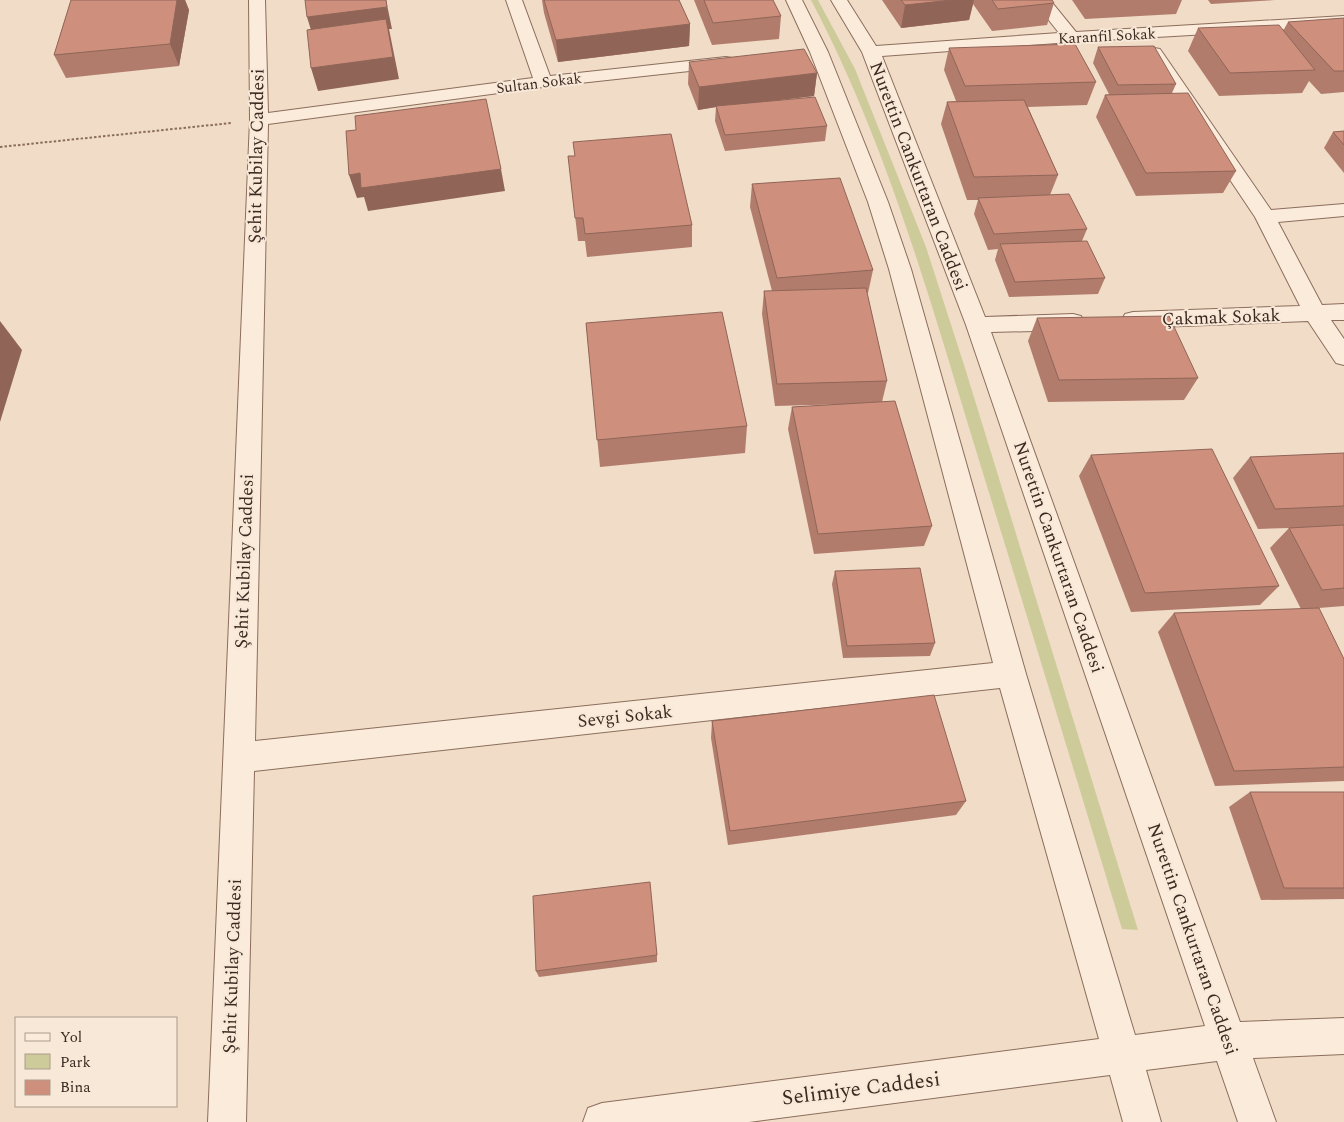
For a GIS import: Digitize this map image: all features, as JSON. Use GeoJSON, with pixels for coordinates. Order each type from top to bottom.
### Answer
{"type":"FeatureCollection","features":[{"type":"Feature","properties":{"kind":"street","name":"Şehit Kubilay Caddesi"},"geometry":{"type":"LineString","coordinates":[[227,1122],[259,120],[257,0]]}},
{"type":"Feature","properties":{"kind":"street"},"geometry":{"type":"LineString","coordinates":[[514,0],[542,82]]}},
{"type":"Feature","properties":{"kind":"street"},"geometry":{"type":"LineString","coordinates":[[794,0],[809,53],[878,202],[900,269],[1011,674],[1142,1122]]}},
{"type":"Feature","properties":{"kind":"street","name":"Nurettin Cankurtaran Caddesi"},"geometry":{"type":"LineString","coordinates":[[839,0],[871,52],[977,325],[1257,1122]]}},
{"type":"Feature","properties":{"kind":"street"},"geometry":{"type":"LineString","coordinates":[[1041,0],[1071,37]]}},
{"type":"Feature","properties":{"kind":"street","name":"Karanfil Sokak"},"geometry":{"type":"LineString","coordinates":[[871,52],[1071,37],[1344,21]]}},
{"type":"Feature","properties":{"kind":"street"},"geometry":{"type":"LineString","coordinates":[[1141,34],[1265,217],[1315,314],[1344,357]]}},
{"type":"Feature","properties":{"kind":"street","name":"Sultan Sokak"},"geometry":{"type":"LineString","coordinates":[[259,120],[542,82],[740,60]]}},
{"type":"Feature","properties":{"kind":"street"},"geometry":{"type":"LineString","coordinates":[[1265,217],[1344,210]]}},
{"type":"Feature","properties":{"kind":"street","name":"Çakmak Sokak"},"geometry":{"type":"LineString","coordinates":[[977,325],[1344,312]]}},
{"type":"Feature","properties":{"kind":"street","name":"Sevgi Sokak"},"geometry":{"type":"LineString","coordinates":[[238,758],[1011,674]]}},
{"type":"Feature","properties":{"kind":"street","name":"Selimiye Caddesi"},"geometry":{"type":"LineString","coordinates":[[602,1122],[1230,1041],[1344,1036]]}},
{"type":"Feature","properties":{"kind":"path"},"geometry":{"type":"LineString","coordinates":[[0,147],[259,120]]}},
{"type":"Feature","properties":{"kind":"green space"},"geometry":{"type":"Polygon","coordinates":[[[811,0],[818,0],[855,69],[926,247],[1138,930],[1122,929],[922,274],[883,162],[861,107],[811,0]]]}},
{"type":"Feature","properties":{"kind":"building"},"geometry":{"type":"Polygon","coordinates":[[[71,0],[177,0],[170,44],[54,55],[71,0]]]}},
{"type":"Feature","properties":{"kind":"building"},"geometry":{"type":"Polygon","coordinates":[[[305,0],[386,0],[387,7],[307,17],[305,0]]]}},
{"type":"Feature","properties":{"kind":"building"},"geometry":{"type":"Polygon","coordinates":[[[544,0],[679,0],[690,24],[556,40],[544,0]]]}},
{"type":"Feature","properties":{"kind":"building"},"geometry":{"type":"Polygon","coordinates":[[[704,0],[773,0],[781,16],[713,23],[704,0]]]}},
{"type":"Feature","properties":{"kind":"building"},"geometry":{"type":"Polygon","coordinates":[[[901,0],[952,0],[905,5],[901,0]]]}},
{"type":"Feature","properties":{"kind":"building"},"geometry":{"type":"Polygon","coordinates":[[[992,0],[1052,0],[1054,3],[998,9],[992,0]]]}},
{"type":"Feature","properties":{"kind":"building"},"geometry":{"type":"Polygon","coordinates":[[[1344,18],[1344,71],[1334,71],[1288,22],[1344,18]]]}},
{"type":"Feature","properties":{"kind":"building"},"geometry":{"type":"Polygon","coordinates":[[[386,19],[393,57],[311,68],[307,30],[386,19]]]}},
{"type":"Feature","properties":{"kind":"building"},"geometry":{"type":"Polygon","coordinates":[[[1279,25],[1315,70],[1230,73],[1198,28],[1279,25]]]}},
{"type":"Feature","properties":{"kind":"building"},"geometry":{"type":"Polygon","coordinates":[[[1075,44],[1096,82],[965,86],[949,48],[1075,44]]]}},
{"type":"Feature","properties":{"kind":"building"},"geometry":{"type":"Polygon","coordinates":[[[1154,46],[1176,84],[1118,85],[1098,47],[1154,46]]]}},
{"type":"Feature","properties":{"kind":"building"},"geometry":{"type":"Polygon","coordinates":[[[804,49],[817,73],[699,87],[689,62],[804,49]]]}},
{"type":"Feature","properties":{"kind":"building"},"geometry":{"type":"Polygon","coordinates":[[[1188,93],[1236,171],[1146,173],[1105,95],[1188,93]]]}},
{"type":"Feature","properties":{"kind":"building"},"geometry":{"type":"Polygon","coordinates":[[[815,97],[827,126],[725,135],[716,106],[815,97]]]}},
{"type":"Feature","properties":{"kind":"building"},"geometry":{"type":"Polygon","coordinates":[[[486,99],[501,169],[361,188],[360,173],[349,175],[346,131],[356,130],[355,116],[486,99]]]}},
{"type":"Feature","properties":{"kind":"building"},"geometry":{"type":"Polygon","coordinates":[[[1024,100],[1058,175],[974,177],[947,102],[1024,100]]]}},
{"type":"Feature","properties":{"kind":"building"},"geometry":{"type":"Polygon","coordinates":[[[1344,131],[1344,145],[1333,132],[1344,131]]]}},
{"type":"Feature","properties":{"kind":"building"},"geometry":{"type":"Polygon","coordinates":[[[671,134],[692,225],[585,234],[583,218],[575,218],[568,156],[575,156],[573,142],[671,134]]]}},
{"type":"Feature","properties":{"kind":"building"},"geometry":{"type":"Polygon","coordinates":[[[840,178],[873,270],[777,278],[752,184],[840,178]]]}},
{"type":"Feature","properties":{"kind":"building"},"geometry":{"type":"Polygon","coordinates":[[[1069,194],[1087,229],[994,234],[978,198],[1069,194]]]}},
{"type":"Feature","properties":{"kind":"building"},"geometry":{"type":"Polygon","coordinates":[[[1087,241],[1105,278],[1015,282],[1000,244],[1087,241]]]}},
{"type":"Feature","properties":{"kind":"building"},"geometry":{"type":"Polygon","coordinates":[[[866,288],[887,381],[777,384],[764,291],[866,288]]]}},
{"type":"Feature","properties":{"kind":"building"},"geometry":{"type":"Polygon","coordinates":[[[722,312],[747,426],[597,440],[586,323],[722,312]]]}},
{"type":"Feature","properties":{"kind":"building"},"geometry":{"type":"Polygon","coordinates":[[[1169,316],[1198,378],[1059,380],[1037,318],[1169,316]]]}},
{"type":"Feature","properties":{"kind":"building"},"geometry":{"type":"Polygon","coordinates":[[[895,401],[932,526],[818,534],[792,407],[895,401]]]}},
{"type":"Feature","properties":{"kind":"building"},"geometry":{"type":"Polygon","coordinates":[[[1212,449],[1279,586],[1145,593],[1091,455],[1212,449]]]}},
{"type":"Feature","properties":{"kind":"building"},"geometry":{"type":"Polygon","coordinates":[[[1344,453],[1344,506],[1275,509],[1250,457],[1344,453]]]}},
{"type":"Feature","properties":{"kind":"building"},"geometry":{"type":"Polygon","coordinates":[[[1344,525],[1344,588],[1322,590],[1289,528],[1344,525]]]}},
{"type":"Feature","properties":{"kind":"building"},"geometry":{"type":"Polygon","coordinates":[[[920,568],[935,643],[847,646],[835,571],[920,568]]]}},
{"type":"Feature","properties":{"kind":"building"},"geometry":{"type":"Polygon","coordinates":[[[1319,608],[1344,659],[1344,767],[1234,771],[1174,613],[1319,608]]]}},
{"type":"Feature","properties":{"kind":"building"},"geometry":{"type":"Polygon","coordinates":[[[934,695],[966,801],[730,831],[712,721],[934,695]]]}},
{"type":"Feature","properties":{"kind":"building"},"geometry":{"type":"Polygon","coordinates":[[[1250,792],[1344,792],[1344,888],[1284,888],[1250,792]]]}},
{"type":"Feature","properties":{"kind":"building"},"geometry":{"type":"Polygon","coordinates":[[[650,882],[657,955],[536,971],[533,896],[650,882]]]}}]}
